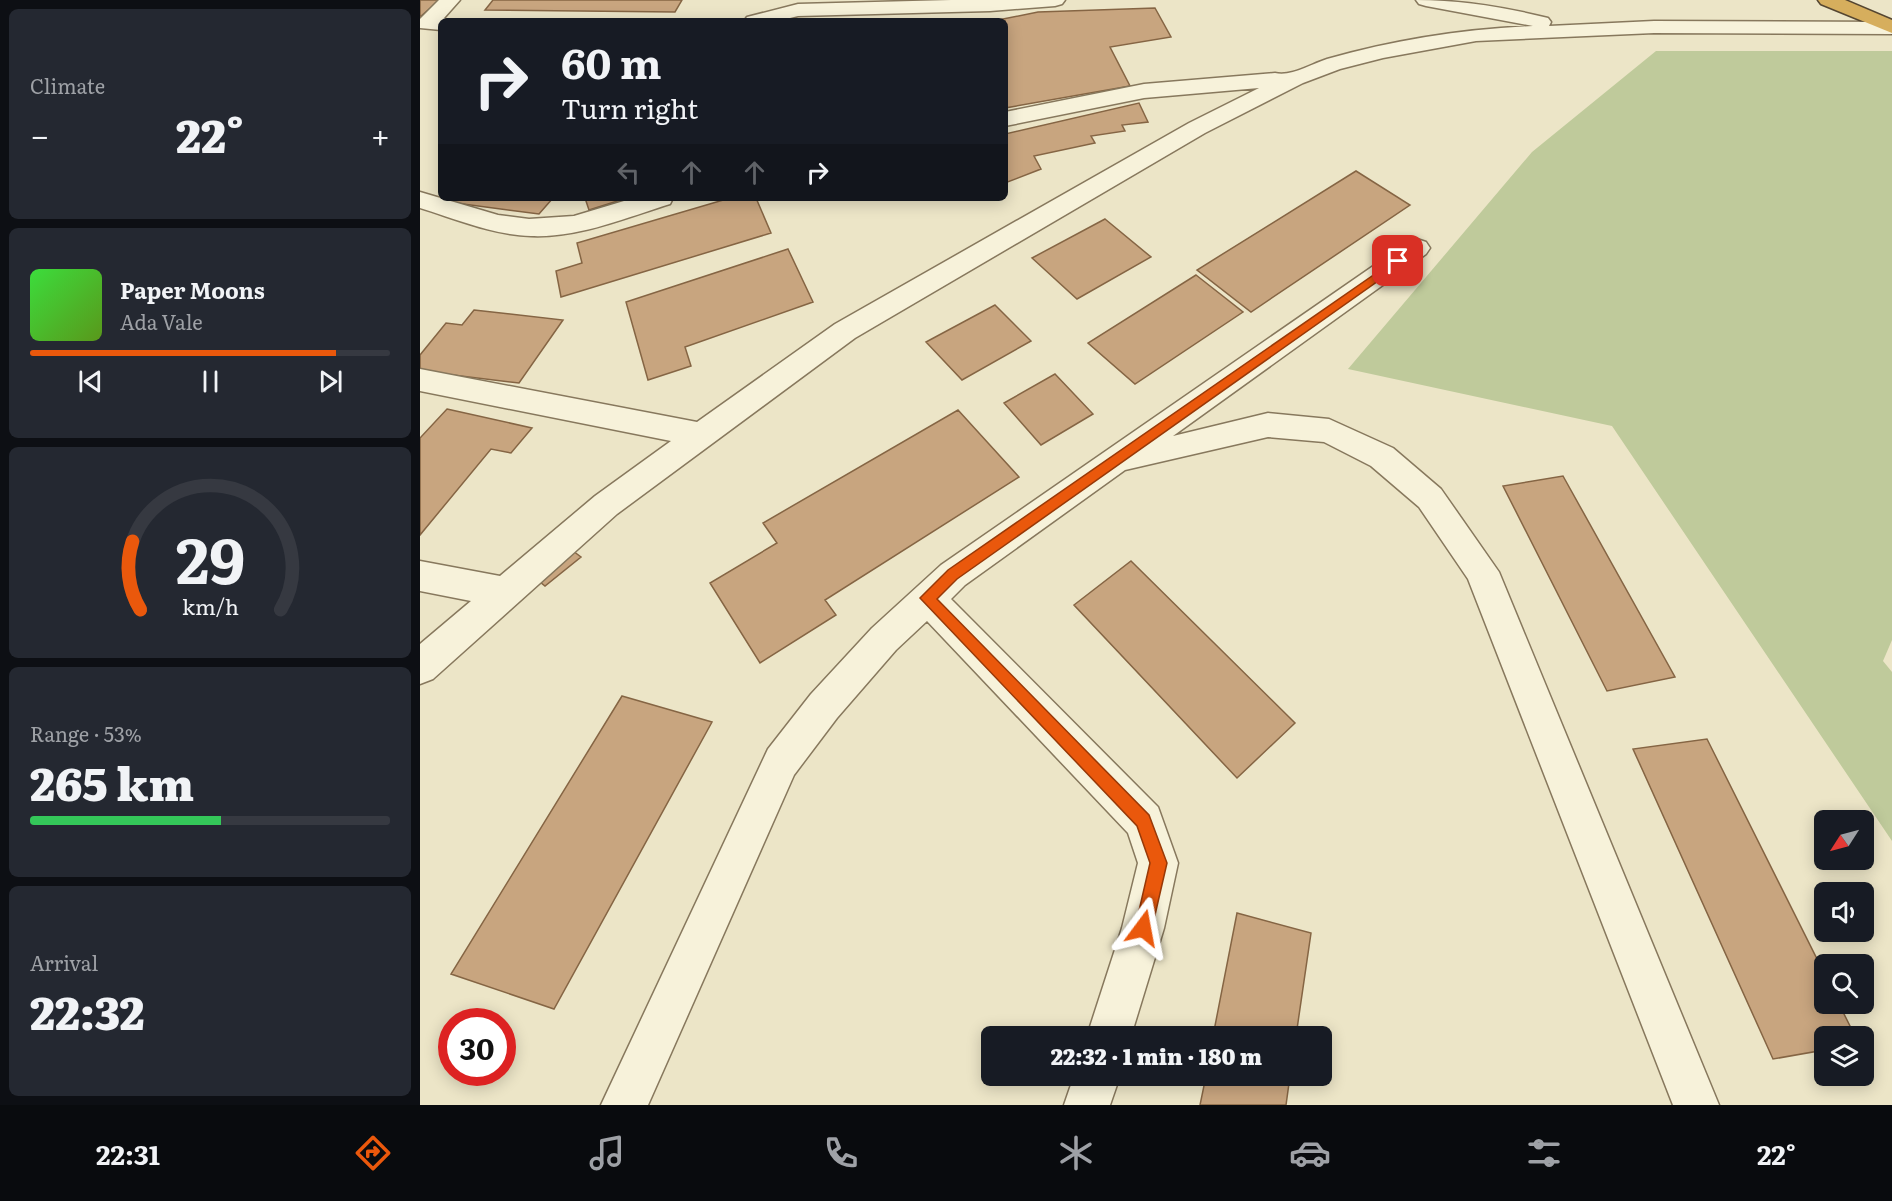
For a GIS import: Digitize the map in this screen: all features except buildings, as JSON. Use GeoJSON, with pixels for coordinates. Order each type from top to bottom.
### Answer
{"type":"FeatureCollection","features":[{"type":"Feature","properties":{"kind":"highway"},"geometry":{"type":"LineString","coordinates":[[1828,0],[1892,28]]}},
{"type":"Feature","properties":{"kind":"street"},"geometry":{"type":"LineString","coordinates":[[438,24],[427,24],[450,0]]}},
{"type":"Feature","properties":{"kind":"street"},"geometry":{"type":"LineString","coordinates":[[754,18],[798,10],[990,5],[1055,0]]}},
{"type":"Feature","properties":{"kind":"street"},"geometry":{"type":"LineString","coordinates":[[1426,0],[1509,14],[1578,32]]}},
{"type":"Feature","properties":{"kind":"street"},"geometry":{"type":"LineString","coordinates":[[967,18],[990,5]]}},
{"type":"Feature","properties":{"kind":"street"},"geometry":{"type":"LineString","coordinates":[[763,18],[776,14]]}},
{"type":"Feature","properties":{"kind":"street"},"geometry":{"type":"LineString","coordinates":[[420,667],[606,505],[845,331],[1197,128],[1294,78],[1333,64],[1383,52],[1476,35],[1654,27],[1892,28]]}},
{"type":"Feature","properties":{"kind":"street"},"geometry":{"type":"LineString","coordinates":[[1008,118],[1144,91],[1294,78]]}},
{"type":"Feature","properties":{"kind":"street"},"geometry":{"type":"LineString","coordinates":[[420,200],[509,225],[546,228],[595,218],[651,201]]}},
{"type":"Feature","properties":{"kind":"street"},"geometry":{"type":"LineString","coordinates":[[624,1105],[781,762],[824,706],[884,639],[952,575],[1417,248]]}},
{"type":"Feature","properties":{"kind":"street"},"geometry":{"type":"LineString","coordinates":[[420,380],[700,435]]}},
{"type":"Feature","properties":{"kind":"street"},"geometry":{"type":"LineString","coordinates":[[1108,465],[1268,425],[1329,431],[1382,457],[1430,498],[1482,573],[1696,1105]]}},
{"type":"Feature","properties":{"kind":"street"},"geometry":{"type":"LineString","coordinates":[[420,576],[505,592]]}},
{"type":"Feature","properties":{"kind":"street"},"geometry":{"type":"LineString","coordinates":[[927,598],[1144,821],[1158,863],[1143,928],[1112,1026]]}},
{"type":"Feature","properties":{"kind":"street"},"geometry":{"type":"LineString","coordinates":[[1087,1105],[1094,1086]]}},
{"type":"Feature","properties":{"kind":"green space"},"geometry":{"type":"Polygon","coordinates":[[[1656,51],[1892,51],[1892,640],[1883,661],[1892,672],[1892,841],[1874,814],[1874,810],[1871,810],[1612,426],[1348,369],[1532,152],[1656,51]]]}},
{"type":"Feature","properties":{"kind":"route"},"geometry":{"type":"LineString","coordinates":[[1143,928],[1158,863],[1144,821],[927,598],[952,575],[1398,261]]}}]}
